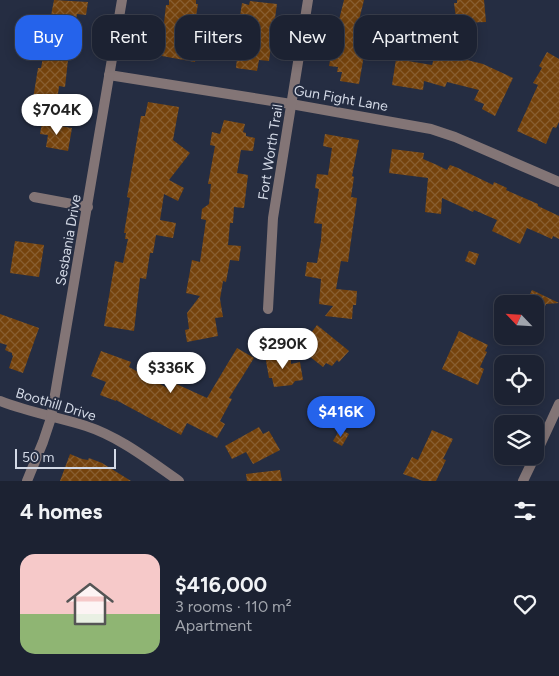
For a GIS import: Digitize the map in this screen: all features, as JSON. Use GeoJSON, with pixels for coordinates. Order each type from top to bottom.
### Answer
{"type":"FeatureCollection","features":[{"type":"Feature","properties":{"kind":"street","name":"Sesbania Drive"},"geometry":{"type":"LineString","coordinates":[[27,481],[51,418],[122,0]]}},
{"type":"Feature","properties":{"kind":"street","name":"Fort Worth Trail"},"geometry":{"type":"LineString","coordinates":[[268,309],[273,218],[308,0]]}},
{"type":"Feature","properties":{"kind":"street","name":"Gun Fight Lane"},"geometry":{"type":"LineString","coordinates":[[109,74],[431,129],[559,182]]}},
{"type":"Feature","properties":{"kind":"street"},"geometry":{"type":"LineString","coordinates":[[34,197],[88,207]]}},
{"type":"Feature","properties":{"kind":"street","name":"Boothill Drive"},"geometry":{"type":"LineString","coordinates":[[0,401],[102,432],[139,453],[180,481]]}},
{"type":"Feature","properties":{"kind":"street"},"geometry":{"type":"LineString","coordinates":[[544,436],[559,404]]}},
{"type":"Feature","properties":{"kind":"street"},"geometry":{"type":"LineString","coordinates":[[524,481],[531,465]]}},
{"type":"Feature","properties":{"kind":"building"},"geometry":{"type":"Polygon","coordinates":[[[54,0],[88,2],[86,15],[51,15],[54,0]]]}},
{"type":"Feature","properties":{"kind":"building"},"geometry":{"type":"Polygon","coordinates":[[[169,0],[196,0],[196,4],[198,4],[196,15],[175,15],[175,58],[165,57],[165,15],[166,5],[169,5],[169,0]]]}},
{"type":"Feature","properties":{"kind":"building"},"geometry":{"type":"Polygon","coordinates":[[[344,0],[364,0],[360,15],[354,15],[354,60],[363,60],[359,84],[340,81],[342,72],[337,72],[338,67],[329,66],[330,60],[344,60],[344,15],[340,15],[344,0]]]}},
{"type":"Feature","properties":{"kind":"building"},"geometry":{"type":"Polygon","coordinates":[[[457,0],[484,0],[486,22],[477,22],[477,15],[456,15],[454,3],[457,3],[457,0]]]}},
{"type":"Feature","properties":{"kind":"building"},"geometry":{"type":"Polygon","coordinates":[[[250,1],[277,4],[275,15],[270,15],[269,61],[259,60],[260,15],[240,15],[242,3],[249,5],[250,1]]]}},
{"type":"Feature","properties":{"kind":"building"},"geometry":{"type":"Polygon","coordinates":[[[547,52],[559,59],[559,122],[556,128],[553,127],[546,144],[517,131],[538,85],[533,83],[542,68],[539,66],[547,52]]]}},
{"type":"Feature","properties":{"kind":"building"},"geometry":{"type":"Polygon","coordinates":[[[43,60],[68,60],[65,87],[59,86],[57,102],[33,99],[38,68],[41,68],[43,60]]]}},
{"type":"Feature","properties":{"kind":"building"},"geometry":{"type":"Polygon","coordinates":[[[237,60],[259,60],[257,71],[236,68],[237,60]]]}},
{"type":"Feature","properties":{"kind":"building"},"geometry":{"type":"Polygon","coordinates":[[[396,60],[432,65],[434,60],[467,60],[483,64],[513,78],[495,116],[482,109],[484,104],[474,100],[479,90],[447,82],[445,87],[424,81],[423,90],[392,85],[396,60]]]}},
{"type":"Feature","properties":{"kind":"building"},"geometry":{"type":"Polygon","coordinates":[[[148,102],[179,107],[173,140],[190,153],[169,180],[184,188],[178,201],[164,194],[160,220],[176,223],[173,238],[156,235],[153,253],[150,253],[146,279],[140,278],[134,331],[104,326],[115,261],[123,263],[128,239],[125,239],[126,233],[124,233],[130,198],[127,197],[141,116],[145,116],[148,102]]]}},
{"type":"Feature","properties":{"kind":"building"},"geometry":{"type":"Polygon","coordinates":[[[224,120],[245,124],[243,132],[246,133],[246,136],[255,138],[253,151],[241,150],[237,173],[248,175],[244,208],[234,207],[233,223],[230,223],[228,245],[241,246],[239,261],[230,260],[226,282],[223,281],[220,299],[223,317],[215,318],[218,336],[187,342],[185,330],[189,329],[187,313],[200,296],[186,293],[192,260],[200,262],[206,220],[201,219],[202,209],[209,204],[211,184],[208,184],[215,146],[210,145],[212,132],[220,134],[224,120]]]}},
{"type":"Feature","properties":{"kind":"building"},"geometry":{"type":"Polygon","coordinates":[[[42,123],[72,128],[68,151],[46,147],[48,135],[40,134],[42,123]]]}},
{"type":"Feature","properties":{"kind":"building"},"geometry":{"type":"Polygon","coordinates":[[[325,134],[359,140],[352,176],[354,177],[351,197],[357,198],[348,262],[341,261],[336,289],[357,291],[352,319],[325,316],[333,306],[319,304],[321,279],[305,276],[307,262],[317,263],[321,240],[322,224],[314,223],[319,189],[315,188],[317,174],[328,175],[332,148],[323,146],[325,134]]]}},
{"type":"Feature","properties":{"kind":"building"},"geometry":{"type":"Polygon","coordinates":[[[392,149],[424,153],[423,159],[447,170],[450,165],[493,185],[494,182],[507,188],[506,190],[538,204],[538,206],[559,216],[559,239],[553,236],[552,239],[527,228],[520,244],[492,231],[497,220],[442,198],[441,214],[425,212],[428,178],[389,173],[392,149]]]}},
{"type":"Feature","properties":{"kind":"building"},"geometry":{"type":"Polygon","coordinates":[[[15,241],[44,245],[39,277],[10,273],[15,241]]]}},
{"type":"Feature","properties":{"kind":"building"},"geometry":{"type":"Polygon","coordinates":[[[469,251],[479,254],[475,265],[465,261],[469,251]]]}},
{"type":"Feature","properties":{"kind":"building"},"geometry":{"type":"Polygon","coordinates":[[[532,290],[542,295],[530,295],[532,290]]]}},
{"type":"Feature","properties":{"kind":"building"},"geometry":{"type":"Polygon","coordinates":[[[544,296],[559,303],[546,304],[544,308],[544,296]]]}},
{"type":"Feature","properties":{"kind":"building"},"geometry":{"type":"Polygon","coordinates":[[[0,314],[39,328],[23,373],[9,368],[13,356],[12,353],[5,350],[7,345],[0,343],[0,314]]]}},
{"type":"Feature","properties":{"kind":"building"},"geometry":{"type":"Polygon","coordinates":[[[317,325],[349,351],[339,362],[337,360],[332,366],[326,363],[323,367],[309,356],[318,345],[308,337],[317,325]]]}},
{"type":"Feature","properties":{"kind":"building"},"geometry":{"type":"Polygon","coordinates":[[[459,331],[488,345],[480,367],[484,369],[478,385],[442,369],[459,331]]]}},
{"type":"Feature","properties":{"kind":"building"},"geometry":{"type":"Polygon","coordinates":[[[237,348],[254,358],[229,398],[232,399],[220,421],[225,424],[217,438],[187,423],[181,435],[116,400],[100,395],[106,382],[91,376],[101,351],[131,362],[129,367],[169,389],[172,382],[207,398],[237,348]]]}},
{"type":"Feature","properties":{"kind":"building"},"geometry":{"type":"Polygon","coordinates":[[[285,352],[286,360],[291,359],[291,364],[300,362],[303,380],[295,381],[292,385],[274,387],[272,378],[269,378],[265,355],[285,352]]]}},
{"type":"Feature","properties":{"kind":"building"},"geometry":{"type":"Polygon","coordinates":[[[259,427],[263,434],[269,431],[280,450],[253,464],[246,452],[232,459],[225,446],[259,427]]]}},
{"type":"Feature","properties":{"kind":"building"},"geometry":{"type":"Polygon","coordinates":[[[340,429],[349,434],[342,446],[333,441],[340,429]]]}},
{"type":"Feature","properties":{"kind":"building"},"geometry":{"type":"Polygon","coordinates":[[[432,430],[453,439],[443,459],[446,460],[436,481],[423,481],[403,474],[412,457],[418,460],[432,430]]]}},
{"type":"Feature","properties":{"kind":"building"},"geometry":{"type":"Polygon","coordinates":[[[70,454],[82,459],[88,460],[89,458],[102,463],[131,481],[60,481],[70,454]]]}},
{"type":"Feature","properties":{"kind":"building"},"geometry":{"type":"Polygon","coordinates":[[[280,470],[282,481],[247,481],[246,474],[280,470]]]}}]}
